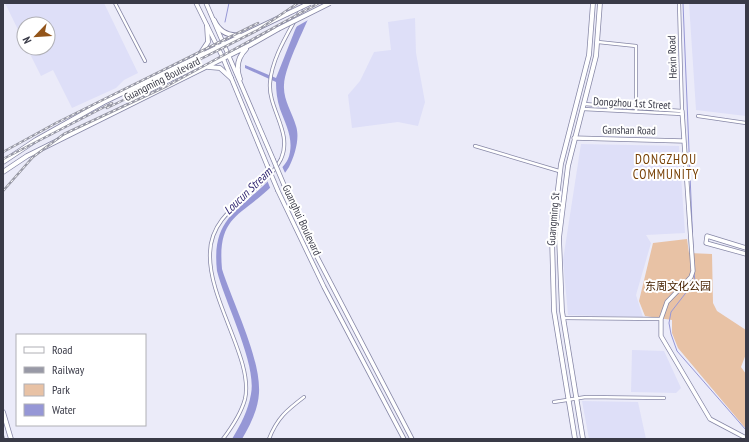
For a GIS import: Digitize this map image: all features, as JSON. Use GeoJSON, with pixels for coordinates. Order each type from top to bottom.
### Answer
{"type":"FeatureCollection","features":[{"type":"Feature","properties":{"kind":"main road","name":"Guanghui Boulevard"},"geometry":{"type":"LineString","coordinates":[[196,3],[223,58],[288,215],[404,439]]}},
{"type":"Feature","properties":{"kind":"main road","name":"Guanghui Boulevard"},"geometry":{"type":"LineString","coordinates":[[206,3],[230,55],[284,185],[314,251],[412,439]]}},
{"type":"Feature","properties":{"kind":"main road","name":"Guangming Boulevard"},"geometry":{"type":"LineString","coordinates":[[3,162],[36,140],[104,102],[310,3]]}},
{"type":"Feature","properties":{"kind":"main road","name":"Guangming Boulevard"},"geometry":{"type":"LineString","coordinates":[[3,172],[27,156],[250,45],[330,3]]}},
{"type":"Feature","properties":{"kind":"main road","name":"Guangming St"},"geometry":{"type":"LineString","coordinates":[[575,439],[554,312],[552,282],[553,224],[560,171],[567,136],[588,59],[593,3]]}},
{"type":"Feature","properties":{"kind":"main road","name":"Guangming St"},"geometry":{"type":"LineString","coordinates":[[583,439],[575,398],[563,318],[559,267],[560,225],[565,180],[574,138],[594,65],[598,42],[600,3]]}},
{"type":"Feature","properties":{"kind":"main road"},"geometry":{"type":"LineString","coordinates":[[214,20],[219,28],[227,34],[236,36],[246,34]]}},
{"type":"Feature","properties":{"kind":"main road"},"geometry":{"type":"LineString","coordinates":[[196,58],[206,46],[208,34],[207,26]]}},
{"type":"Feature","properties":{"kind":"main road"},"geometry":{"type":"LineString","coordinates":[[240,79],[237,67],[238,60],[245,49],[250,45]]}},
{"type":"Feature","properties":{"kind":"main road"},"geometry":{"type":"LineString","coordinates":[[204,68],[220,68],[231,78]]}},
{"type":"Feature","properties":{"kind":"main road"},"geometry":{"type":"LineString","coordinates":[[682,112],[693,271],[691,277],[667,302],[661,320],[661,336],[710,419],[746,438]]}},
{"type":"Feature","properties":{"kind":"main road","name":"Ganshan Road"},"geometry":{"type":"LineString","coordinates":[[574,138],[683,141]]}},
{"type":"Feature","properties":{"kind":"main road"},"geometry":{"type":"LineString","coordinates":[[746,248],[707,236],[706,244],[746,254]]}},
{"type":"Feature","properties":{"kind":"main road"},"geometry":{"type":"LineString","coordinates":[[3,412],[11,439]]}},
{"type":"Feature","properties":{"kind":"main road"},"geometry":{"type":"LineString","coordinates":[[3,421],[11,439]]}},
{"type":"Feature","properties":{"kind":"street"},"geometry":{"type":"LineString","coordinates":[[115,3],[145,61]]}},
{"type":"Feature","properties":{"kind":"street"},"geometry":{"type":"LineString","coordinates":[[223,439],[241,412],[245,398],[246,381],[243,367],[217,296],[210,254],[217,226],[223,217],[265,180],[281,159],[284,135],[270,94],[270,84],[272,71],[304,3]]}},
{"type":"Feature","properties":{"kind":"street","name":"Hexin Road"},"geometry":{"type":"LineString","coordinates":[[679,3],[682,112]]}},
{"type":"Feature","properties":{"kind":"street"},"geometry":{"type":"LineString","coordinates":[[598,42],[636,46],[636,110]]}},
{"type":"Feature","properties":{"kind":"street","name":"Dongzhou 1st Street"},"geometry":{"type":"LineString","coordinates":[[583,106],[682,112]]}},
{"type":"Feature","properties":{"kind":"street"},"geometry":{"type":"LineString","coordinates":[[698,116],[746,123]]}},
{"type":"Feature","properties":{"kind":"street"},"geometry":{"type":"LineString","coordinates":[[475,146],[560,171]]}},
{"type":"Feature","properties":{"kind":"street"},"geometry":{"type":"LineString","coordinates":[[563,318],[661,320]]}},
{"type":"Feature","properties":{"kind":"street"},"geometry":{"type":"LineString","coordinates":[[269,439],[280,416],[304,397]]}},
{"type":"Feature","properties":{"kind":"street"},"geometry":{"type":"LineString","coordinates":[[554,402],[575,398],[664,398]]}},
{"type":"Feature","properties":{"kind":"shaded area"},"geometry":{"type":"Polygon","coordinates":[[[5,3],[104,3],[138,73],[124,80],[116,88],[72,108],[53,70],[41,76],[31,56],[56,56],[56,16],[16,16],[16,26],[5,3]]]}},
{"type":"Feature","properties":{"kind":"shaded area"},"geometry":{"type":"Polygon","coordinates":[[[689,3],[746,3],[746,116],[696,110],[689,3]]]}},
{"type":"Feature","properties":{"kind":"shaded area"},"geometry":{"type":"Polygon","coordinates":[[[415,18],[416,53],[425,102],[418,126],[398,122],[352,128],[348,95],[360,81],[374,52],[391,50],[388,22],[415,18]]]}},
{"type":"Feature","properties":{"kind":"shaded area"},"geometry":{"type":"Polygon","coordinates":[[[581,144],[679,146],[685,233],[646,235],[651,243],[636,295],[643,317],[568,315],[563,260],[581,144]]]}},
{"type":"Feature","properties":{"kind":"shaded area"},"geometry":{"type":"Polygon","coordinates":[[[632,350],[664,351],[681,388],[676,393],[631,392],[632,350]]]}},
{"type":"Feature","properties":{"kind":"shaded area"},"geometry":{"type":"Polygon","coordinates":[[[582,401],[638,402],[646,439],[589,439],[582,401]]]}},
{"type":"Feature","properties":{"kind":"green space","name":"东周文化公园"},"geometry":{"type":"Polygon","coordinates":[[[687,239],[689,253],[712,254],[713,303],[717,311],[746,330],[746,354],[741,367],[746,374],[746,429],[678,348],[672,333],[672,320],[645,316],[639,301],[653,243],[687,239]]]}},
{"type":"Feature","properties":{"kind":"water"},"geometry":{"type":"Polygon","coordinates":[[[308,3],[315,3],[292,56],[284,85],[286,101],[297,131],[297,141],[293,157],[286,172],[261,196],[241,211],[228,227],[223,238],[221,251],[222,269],[256,364],[259,393],[253,417],[242,439],[232,439],[246,412],[251,394],[252,381],[245,350],[217,271],[216,253],[219,238],[223,226],[230,216],[285,164],[288,159],[291,146],[289,133],[278,102],[276,82],[245,68],[245,65],[276,78],[295,30],[308,3]]]}},
{"type":"Feature","properties":{"kind":"pier"},"geometry":{"type":"Polygon","coordinates":[[[306,3],[317,3],[310,19],[294,28],[306,3]]]}},
{"type":"Feature","properties":{"kind":"pier"},"geometry":{"type":"Polygon","coordinates":[[[281,164],[286,175],[271,190],[267,180],[281,164]]]}},
{"type":"Feature","properties":{"kind":"waterway"},"geometry":{"type":"LineString","coordinates":[[225,22],[229,3]]}},
{"type":"Feature","properties":{"kind":"waterway"},"geometry":{"type":"LineString","coordinates":[[683,3],[693,248]]}},
{"type":"Feature","properties":{"kind":"waterway"},"geometry":{"type":"LineString","coordinates":[[694,273],[695,281],[671,312],[669,323],[671,334],[677,351],[746,430]]}},
{"type":"Feature","properties":{"kind":"railway"},"geometry":{"type":"LineString","coordinates":[[173,73],[258,30],[298,3]]}},
{"type":"Feature","properties":{"kind":"railway"},"geometry":{"type":"LineString","coordinates":[[3,191],[33,157],[64,134],[167,86],[319,3]]}},
{"type":"Feature","properties":{"kind":"railway"},"geometry":{"type":"LineString","coordinates":[[3,152],[56,123],[258,23]]}},
{"type":"Feature","properties":{"kind":"railway"},"geometry":{"type":"LineString","coordinates":[[107,108],[179,73]]}},
{"type":"Feature","properties":{"kind":"railway"},"geometry":{"type":"LineString","coordinates":[[3,159],[112,103]]}},
{"type":"Feature","properties":{"kind":"district","name":"DONGZHOU COMMUNITY"},"geometry":{"type":"Point","coordinates":[666,166]}},
{"type":"Feature","properties":{"kind":"water label","name":"Loucun Stream"},"geometry":{"type":"Point","coordinates":[248,191]}}]}
